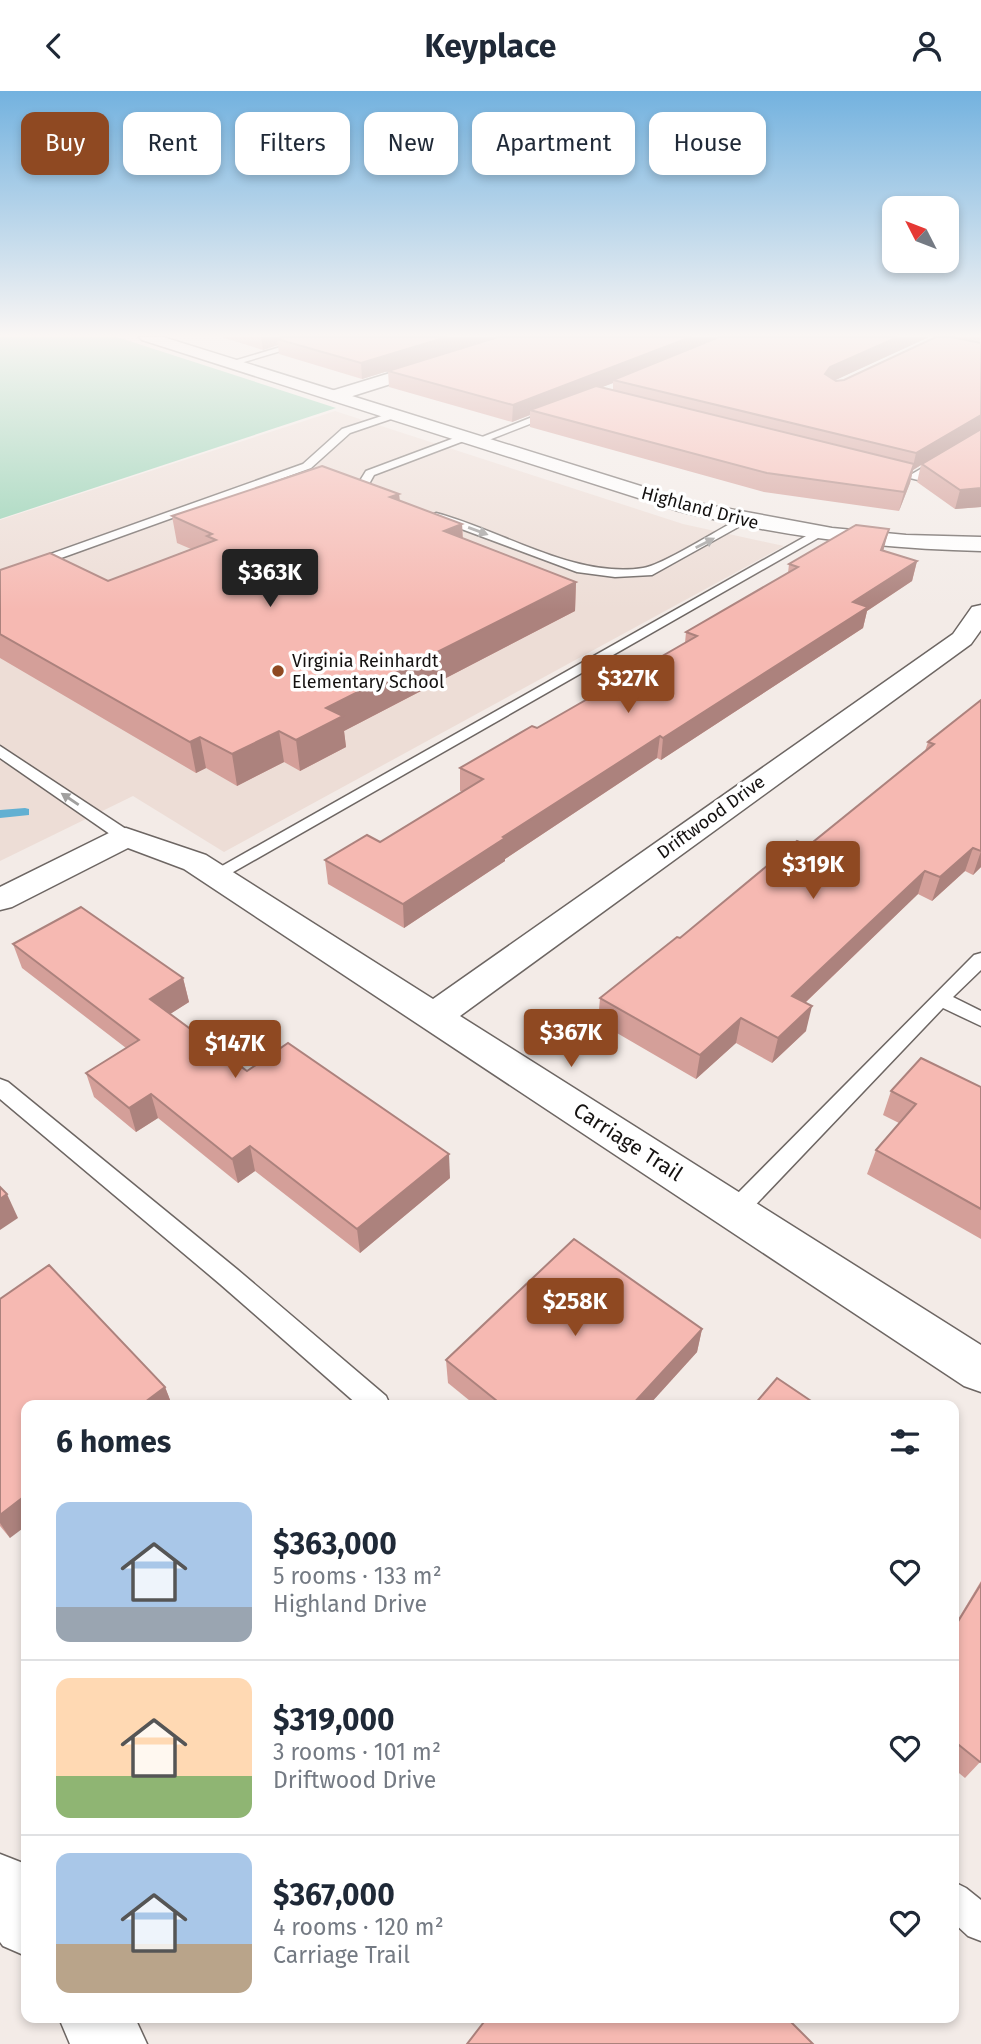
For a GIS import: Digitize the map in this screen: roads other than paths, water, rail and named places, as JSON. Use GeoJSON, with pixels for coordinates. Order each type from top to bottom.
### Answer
{"type":"FeatureCollection","features":[{"type":"Feature","properties":{"kind":"street","name":"Highland Drive"},"geometry":{"type":"LineString","coordinates":[[436,428],[686,506],[743,521],[819,534],[981,546]]}},
{"type":"Feature","properties":{"kind":"street","name":"Driftwood Drive"},"geometry":{"type":"LineString","coordinates":[[434,1017],[961,639],[981,612]]}},
{"type":"Feature","properties":{"kind":"street","name":"Carriage Trail"},"geometry":{"type":"LineString","coordinates":[[126,837],[195,862],[215,874],[981,1371]]}},
{"type":"Feature","properties":{"kind":"street"},"geometry":{"type":"LineString","coordinates":[[0,900],[126,837]]}},
{"type":"Feature","properties":{"kind":"street"},"geometry":{"type":"LineString","coordinates":[[0,1886],[21,1916]]}},
{"type":"Feature","properties":{"kind":"street"},"geometry":{"type":"LineString","coordinates":[[96,2023],[111,2044]]}},
{"type":"Feature","properties":{"kind":"lane"},"geometry":{"type":"LineString","coordinates":[[0,576],[307,466],[346,431],[355,428]]}},
{"type":"Feature","properties":{"kind":"lane"},"geometry":{"type":"LineString","coordinates":[[397,501],[371,492],[363,484],[370,473],[503,428]]}},
{"type":"Feature","properties":{"kind":"lane"},"geometry":{"type":"LineString","coordinates":[[874,467],[914,478],[981,437]]}},
{"type":"Feature","properties":{"kind":"lane"},"geometry":{"type":"LineString","coordinates":[[423,511],[581,569],[615,573],[648,572],[743,521]]}},
{"type":"Feature","properties":{"kind":"lane"},"geometry":{"type":"LineString","coordinates":[[215,874],[819,534]]}},
{"type":"Feature","properties":{"kind":"lane"},"geometry":{"type":"LineString","coordinates":[[0,751],[126,837]]}},
{"type":"Feature","properties":{"kind":"lane"},"geometry":{"type":"LineString","coordinates":[[735,1211],[981,958]]}},
{"type":"Feature","properties":{"kind":"lane"},"geometry":{"type":"LineString","coordinates":[[940,999],[981,1019]]}},
{"type":"Feature","properties":{"kind":"lane"},"geometry":{"type":"LineString","coordinates":[[0,1087],[218,1268],[371,1400]]}},
{"type":"Feature","properties":{"kind":"lane"},"geometry":{"type":"LineString","coordinates":[[959,1904],[981,1923]]}},
{"type":"Feature","properties":{"kind":"waterway"},"geometry":{"type":"LineString","coordinates":[[0,814],[25,812]]}},
{"type":"Feature","properties":{"kind":"place","name":"Virginia Reinhardt Elementary School"},"geometry":{"type":"Point","coordinates":[278,671]}}]}
